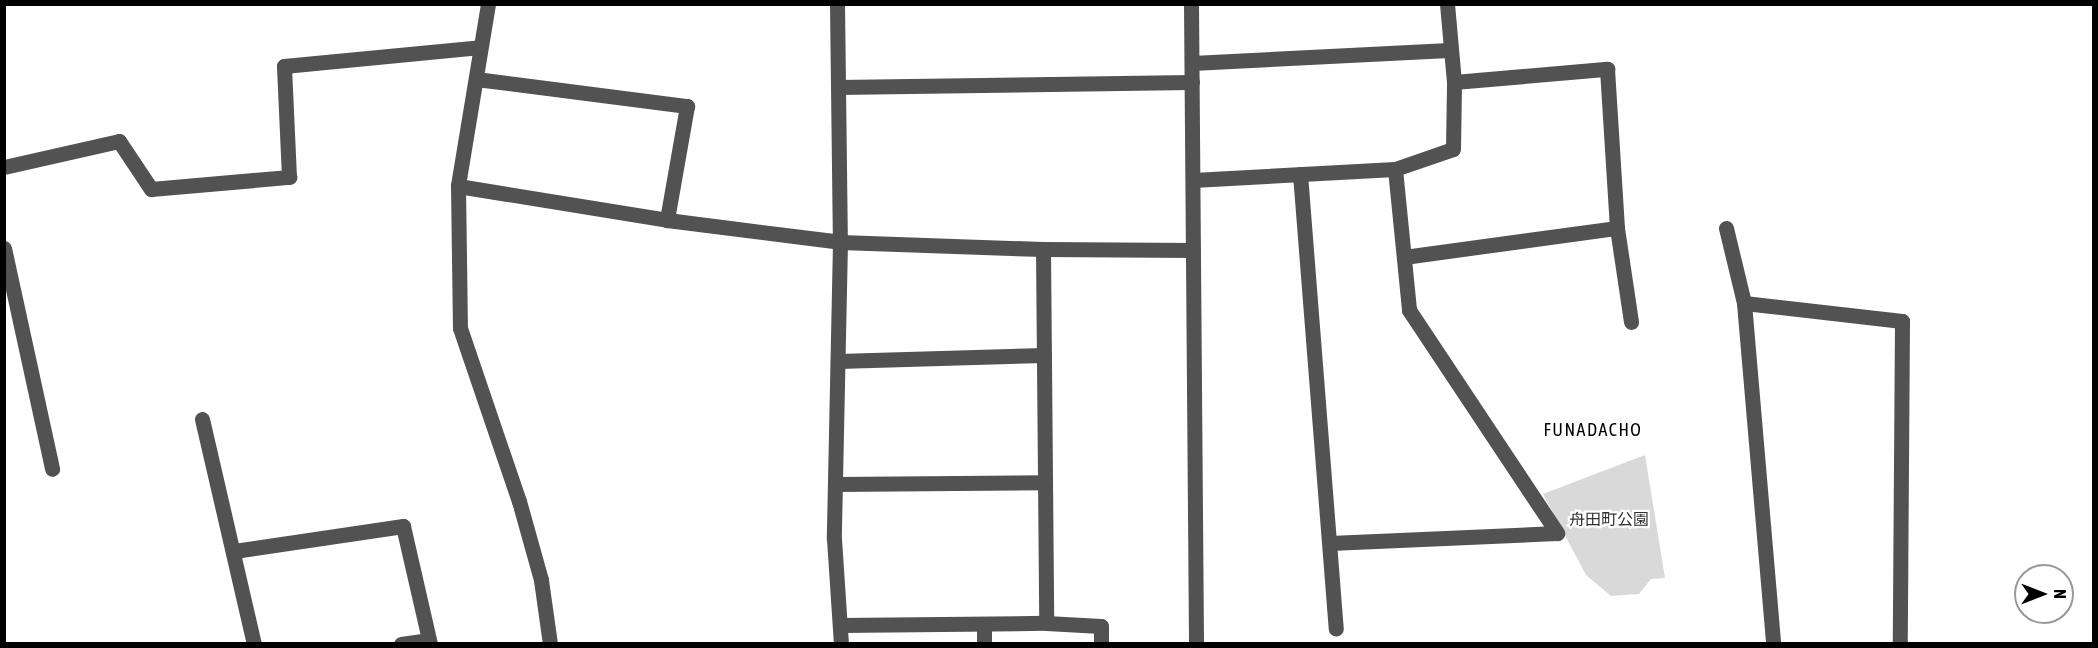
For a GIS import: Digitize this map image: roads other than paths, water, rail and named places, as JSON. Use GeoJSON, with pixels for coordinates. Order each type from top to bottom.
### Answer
{"type":"FeatureCollection","features":[{"type":"Feature","properties":{"kind":"street"},"geometry":{"type":"LineString","coordinates":[[488,4],[458,186],[460,328],[519,501],[541,580],[550,644]]}},
{"type":"Feature","properties":{"kind":"street"},"geometry":{"type":"LineString","coordinates":[[837,4],[840,242],[834,539],[841,644]]}},
{"type":"Feature","properties":{"kind":"street"},"geometry":{"type":"LineString","coordinates":[[1191,4],[1196,642]]}},
{"type":"Feature","properties":{"kind":"street"},"geometry":{"type":"LineString","coordinates":[[1193,180],[1395,169],[1453,149],[1454,82],[1449,50],[1447,4]]}},
{"type":"Feature","properties":{"kind":"street"},"geometry":{"type":"LineString","coordinates":[[4,167],[119,141],[151,189],[289,177],[284,66],[480,47]]}},
{"type":"Feature","properties":{"kind":"street"},"geometry":{"type":"LineString","coordinates":[[1192,63],[1449,50]]}},
{"type":"Feature","properties":{"kind":"street"},"geometry":{"type":"LineString","coordinates":[[1454,82],[1607,69],[1617,228],[1631,322]]}},
{"type":"Feature","properties":{"kind":"street"},"geometry":{"type":"LineString","coordinates":[[476,78],[687,106],[667,220]]}},
{"type":"Feature","properties":{"kind":"street"},"geometry":{"type":"LineString","coordinates":[[838,87],[1192,82]]}},
{"type":"Feature","properties":{"kind":"street"},"geometry":{"type":"LineString","coordinates":[[1330,543],[1557,534],[1409,310],[1395,169]]}},
{"type":"Feature","properties":{"kind":"street"},"geometry":{"type":"LineString","coordinates":[[1300,174],[1336,628]]}},
{"type":"Feature","properties":{"kind":"street"},"geometry":{"type":"LineString","coordinates":[[458,186],[667,220],[840,242],[1043,249],[1193,250]]}},
{"type":"Feature","properties":{"kind":"street"},"geometry":{"type":"LineString","coordinates":[[1404,257],[1617,228]]}},
{"type":"Feature","properties":{"kind":"street"},"geometry":{"type":"LineString","coordinates":[[1726,228],[1744,303],[1773,644]]}},
{"type":"Feature","properties":{"kind":"street"},"geometry":{"type":"LineString","coordinates":[[4,248],[52,469]]}},
{"type":"Feature","properties":{"kind":"street"},"geometry":{"type":"LineString","coordinates":[[1043,249],[1046,623]]}},
{"type":"Feature","properties":{"kind":"street"},"geometry":{"type":"LineString","coordinates":[[1744,303],[1902,321],[1900,644]]}},
{"type":"Feature","properties":{"kind":"street"},"geometry":{"type":"LineString","coordinates":[[838,361],[1044,355]]}},
{"type":"Feature","properties":{"kind":"street"},"geometry":{"type":"LineString","coordinates":[[202,419],[254,644]]}},
{"type":"Feature","properties":{"kind":"street"},"geometry":{"type":"LineString","coordinates":[[835,484],[1045,482]]}},
{"type":"Feature","properties":{"kind":"street"},"geometry":{"type":"LineString","coordinates":[[234,551],[403,526],[429,642],[401,644]]}},
{"type":"Feature","properties":{"kind":"street"},"geometry":{"type":"LineString","coordinates":[[840,625],[1046,623],[1101,626],[1101,644]]}},
{"type":"Feature","properties":{"kind":"street"},"geometry":{"type":"LineString","coordinates":[[984,624],[984,644]]}},
{"type":"Feature","properties":{"kind":"district","name":"FUNADACHO"},"geometry":{"type":"Point","coordinates":[1593,430]}},
{"type":"Feature","properties":{"kind":"park label","name":"舟田町公園"},"geometry":{"type":"Point","coordinates":[1609,519]}}]}
